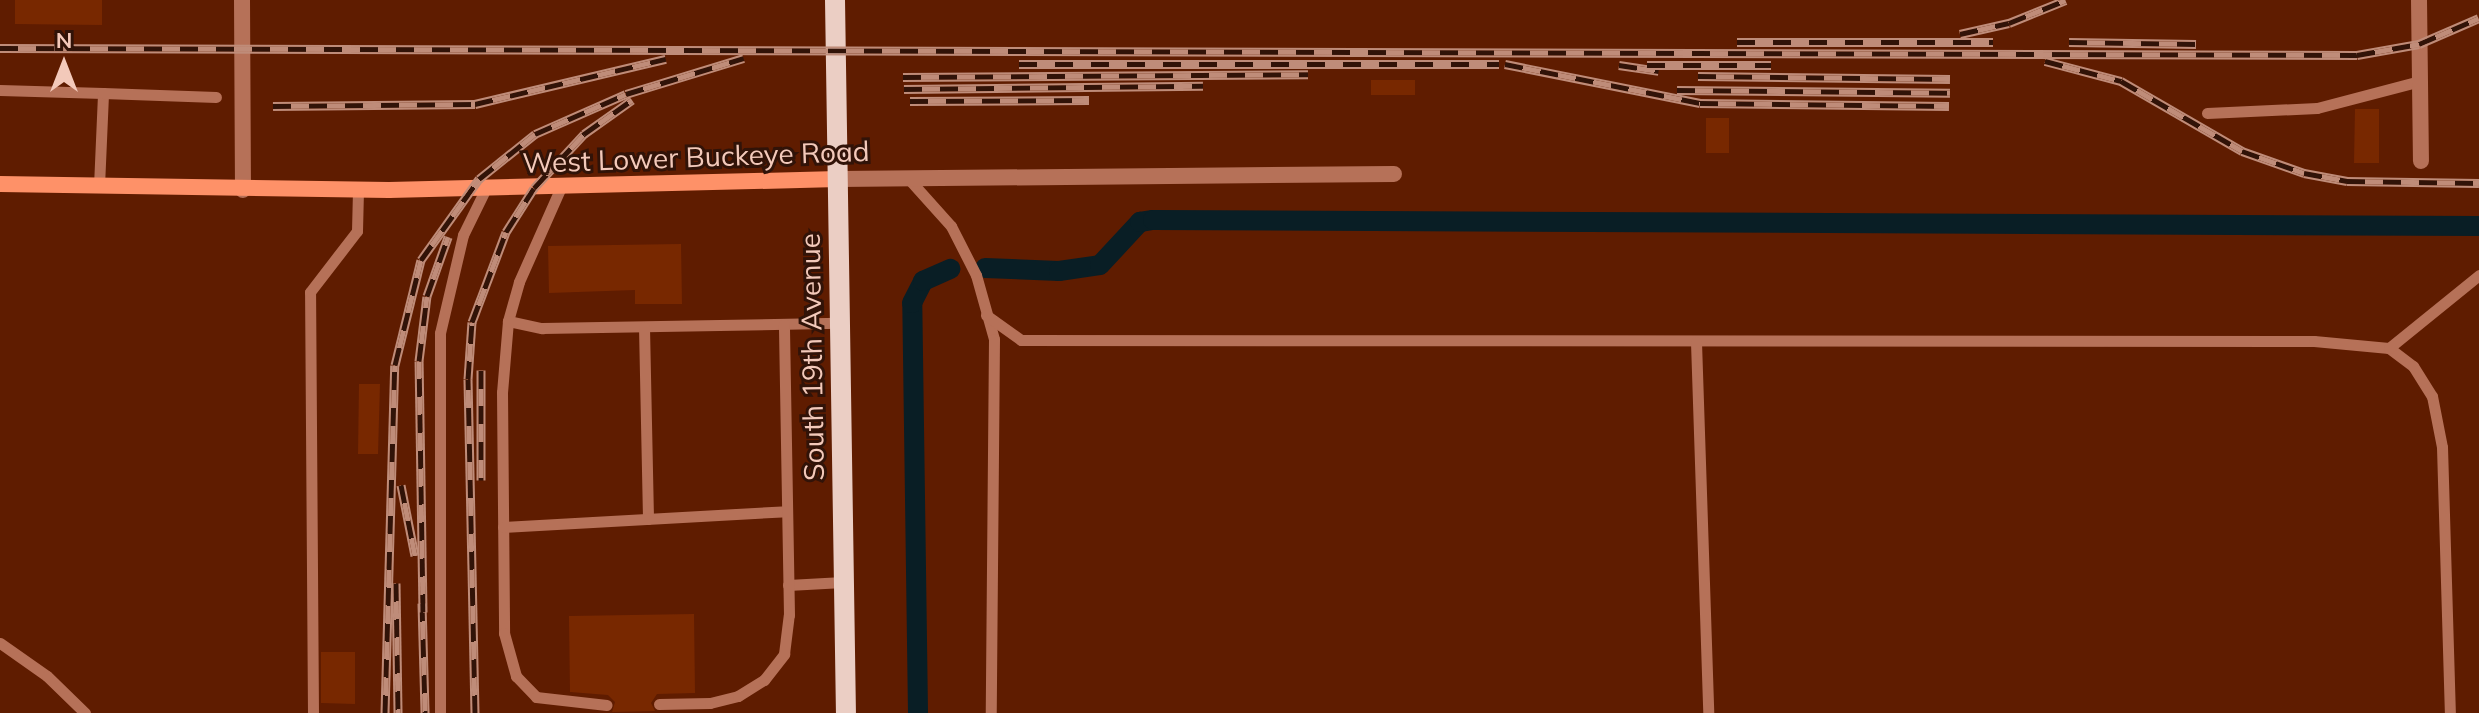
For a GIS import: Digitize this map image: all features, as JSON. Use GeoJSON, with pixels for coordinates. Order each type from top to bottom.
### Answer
{"type":"FeatureCollection","features":[{"type":"Feature","properties":{"kind":"main road","name":"South 19th Avenue"},"geometry":{"type":"LineString","coordinates":[[835,0],[846,713]]}},
{"type":"Feature","properties":{"kind":"main road","name":"West Lower Buckeye Road"},"geometry":{"type":"LineString","coordinates":[[0,184],[358,190],[838,179]]}},
{"type":"Feature","properties":{"kind":"street"},"geometry":{"type":"LineString","coordinates":[[242,0],[243,190]]}},
{"type":"Feature","properties":{"kind":"street"},"geometry":{"type":"LineString","coordinates":[[2419,0],[2421,161]]}},
{"type":"Feature","properties":{"kind":"street","name":"West Lower Buckeye Road"},"geometry":{"type":"LineString","coordinates":[[838,179],[1394,174]]}},
{"type":"Feature","properties":{"kind":"lane"},"geometry":{"type":"LineString","coordinates":[[2207,113],[2317,108],[2420,81]]}},
{"type":"Feature","properties":{"kind":"lane"},"geometry":{"type":"LineString","coordinates":[[0,90],[216,97]]}},
{"type":"Feature","properties":{"kind":"lane"},"geometry":{"type":"LineString","coordinates":[[99,186],[103,93]]}},
{"type":"Feature","properties":{"kind":"lane"},"geometry":{"type":"LineString","coordinates":[[907,177],[951,226],[976,275],[996,359],[991,713]]}},
{"type":"Feature","properties":{"kind":"lane"},"geometry":{"type":"LineString","coordinates":[[561,187],[519,282],[508,321],[502,392],[504,633],[516,676],[536,697],[607,705]]}},
{"type":"Feature","properties":{"kind":"lane"},"geometry":{"type":"LineString","coordinates":[[440,713],[440,333],[463,235],[486,188]]}},
{"type":"Feature","properties":{"kind":"lane"},"geometry":{"type":"LineString","coordinates":[[313,713],[310,292],[357,231],[358,190]]}},
{"type":"Feature","properties":{"kind":"lane"},"geometry":{"type":"LineString","coordinates":[[2389,348],[2479,275]]}},
{"type":"Feature","properties":{"kind":"lane"},"geometry":{"type":"LineString","coordinates":[[986,315],[1021,340],[2314,341],[2389,348],[2413,366],[2432,396],[2442,447],[2450,713]]}},
{"type":"Feature","properties":{"kind":"lane"},"geometry":{"type":"LineString","coordinates":[[508,321],[542,328],[839,323]]}},
{"type":"Feature","properties":{"kind":"lane"},"geometry":{"type":"LineString","coordinates":[[659,704],[710,703],[738,696],[764,680],[784,654],[788,585],[784,324]]}},
{"type":"Feature","properties":{"kind":"lane"},"geometry":{"type":"LineString","coordinates":[[644,327],[648,519]]}},
{"type":"Feature","properties":{"kind":"lane"},"geometry":{"type":"LineString","coordinates":[[1696,342],[1708,713]]}},
{"type":"Feature","properties":{"kind":"lane"},"geometry":{"type":"LineString","coordinates":[[503,527],[787,511]]}},
{"type":"Feature","properties":{"kind":"lane"},"geometry":{"type":"LineString","coordinates":[[788,585],[843,582]]}},
{"type":"Feature","properties":{"kind":"lane"},"geometry":{"type":"LineString","coordinates":[[0,643],[47,676],[85,713]]}},
{"type":"Feature","properties":{"kind":"building"},"geometry":{"type":"Polygon","coordinates":[[[15,0],[102,0],[102,25],[15,24],[15,0]]]}},
{"type":"Feature","properties":{"kind":"building"},"geometry":{"type":"Polygon","coordinates":[[[1371,80],[1415,80],[1415,95],[1371,95],[1371,80]]]}},
{"type":"Feature","properties":{"kind":"building"},"geometry":{"type":"Polygon","coordinates":[[[2355,109],[2379,109],[2379,163],[2354,163],[2355,109]]]}},
{"type":"Feature","properties":{"kind":"building"},"geometry":{"type":"Polygon","coordinates":[[[1706,118],[1729,118],[1729,153],[1706,153],[1706,118]]]}},
{"type":"Feature","properties":{"kind":"building"},"geometry":{"type":"Polygon","coordinates":[[[681,244],[682,304],[635,304],[635,290],[549,293],[548,246],[681,244]]]}},
{"type":"Feature","properties":{"kind":"building"},"geometry":{"type":"Polygon","coordinates":[[[359,384],[380,384],[378,454],[358,454],[359,384]]]}},
{"type":"Feature","properties":{"kind":"building"},"geometry":{"type":"Polygon","coordinates":[[[694,614],[695,693],[657,694],[651,703],[655,711],[612,712],[615,702],[608,695],[570,692],[569,616],[694,614]]]}},
{"type":"Feature","properties":{"kind":"building"},"geometry":{"type":"Polygon","coordinates":[[[321,652],[355,652],[355,704],[321,703],[321,652]]]}},
{"type":"Feature","properties":{"kind":"waterway"},"geometry":{"type":"LineString","coordinates":[[985,268],[1059,271],[1100,265],[1140,222],[1153,220],[2479,226]]}},
{"type":"Feature","properties":{"kind":"waterway"},"geometry":{"type":"LineString","coordinates":[[918,713],[912,303],[923,281],[950,269]]}},
{"type":"Feature","properties":{"kind":"railway"},"geometry":{"type":"LineString","coordinates":[[1960,34],[2009,23],[2066,0]]}},
{"type":"Feature","properties":{"kind":"railway"},"geometry":{"type":"LineString","coordinates":[[0,48],[2357,55],[2419,44],[2479,18]]}},
{"type":"Feature","properties":{"kind":"railway"},"geometry":{"type":"LineString","coordinates":[[1737,42],[1993,42]]}},
{"type":"Feature","properties":{"kind":"railway"},"geometry":{"type":"LineString","coordinates":[[2069,42],[2196,44]]}},
{"type":"Feature","properties":{"kind":"railway"},"geometry":{"type":"LineString","coordinates":[[385,713],[395,365],[421,260],[479,179],[535,134],[626,94],[744,58]]}},
{"type":"Feature","properties":{"kind":"railway"},"geometry":{"type":"LineString","coordinates":[[273,106],[475,104],[666,59]]}},
{"type":"Feature","properties":{"kind":"railway"},"geometry":{"type":"LineString","coordinates":[[2045,61],[2121,81],[2242,151],[2304,173],[2347,181],[2479,183]]}},
{"type":"Feature","properties":{"kind":"railway"},"geometry":{"type":"LineString","coordinates":[[1019,64],[1499,64]]}},
{"type":"Feature","properties":{"kind":"railway"},"geometry":{"type":"LineString","coordinates":[[1505,64],[1700,103],[1949,106]]}},
{"type":"Feature","properties":{"kind":"railway"},"geometry":{"type":"LineString","coordinates":[[1619,65],[1659,71]]}},
{"type":"Feature","properties":{"kind":"railway"},"geometry":{"type":"LineString","coordinates":[[1647,65],[1771,65]]}},
{"type":"Feature","properties":{"kind":"railway"},"geometry":{"type":"LineString","coordinates":[[903,77],[1308,74]]}},
{"type":"Feature","properties":{"kind":"railway"},"geometry":{"type":"LineString","coordinates":[[1698,76],[1950,79]]}},
{"type":"Feature","properties":{"kind":"railway"},"geometry":{"type":"LineString","coordinates":[[904,89],[1203,86]]}},
{"type":"Feature","properties":{"kind":"railway"},"geometry":{"type":"LineString","coordinates":[[1677,90],[1950,93]]}},
{"type":"Feature","properties":{"kind":"railway"},"geometry":{"type":"LineString","coordinates":[[475,713],[468,379],[472,322],[506,232],[534,188],[584,134],[632,100]]}},
{"type":"Feature","properties":{"kind":"railway"},"geometry":{"type":"LineString","coordinates":[[910,101],[1089,100]]}},
{"type":"Feature","properties":{"kind":"railway"},"geometry":{"type":"LineString","coordinates":[[423,612],[419,361],[427,296],[448,237]]}},
{"type":"Feature","properties":{"kind":"railway"},"geometry":{"type":"LineString","coordinates":[[481,370],[481,480]]}},
{"type":"Feature","properties":{"kind":"railway"},"geometry":{"type":"LineString","coordinates":[[401,485],[415,556]]}},
{"type":"Feature","properties":{"kind":"railway"},"geometry":{"type":"LineString","coordinates":[[396,583],[398,713]]}},
{"type":"Feature","properties":{"kind":"railway"},"geometry":{"type":"LineString","coordinates":[[422,603],[425,713]]}}]}
